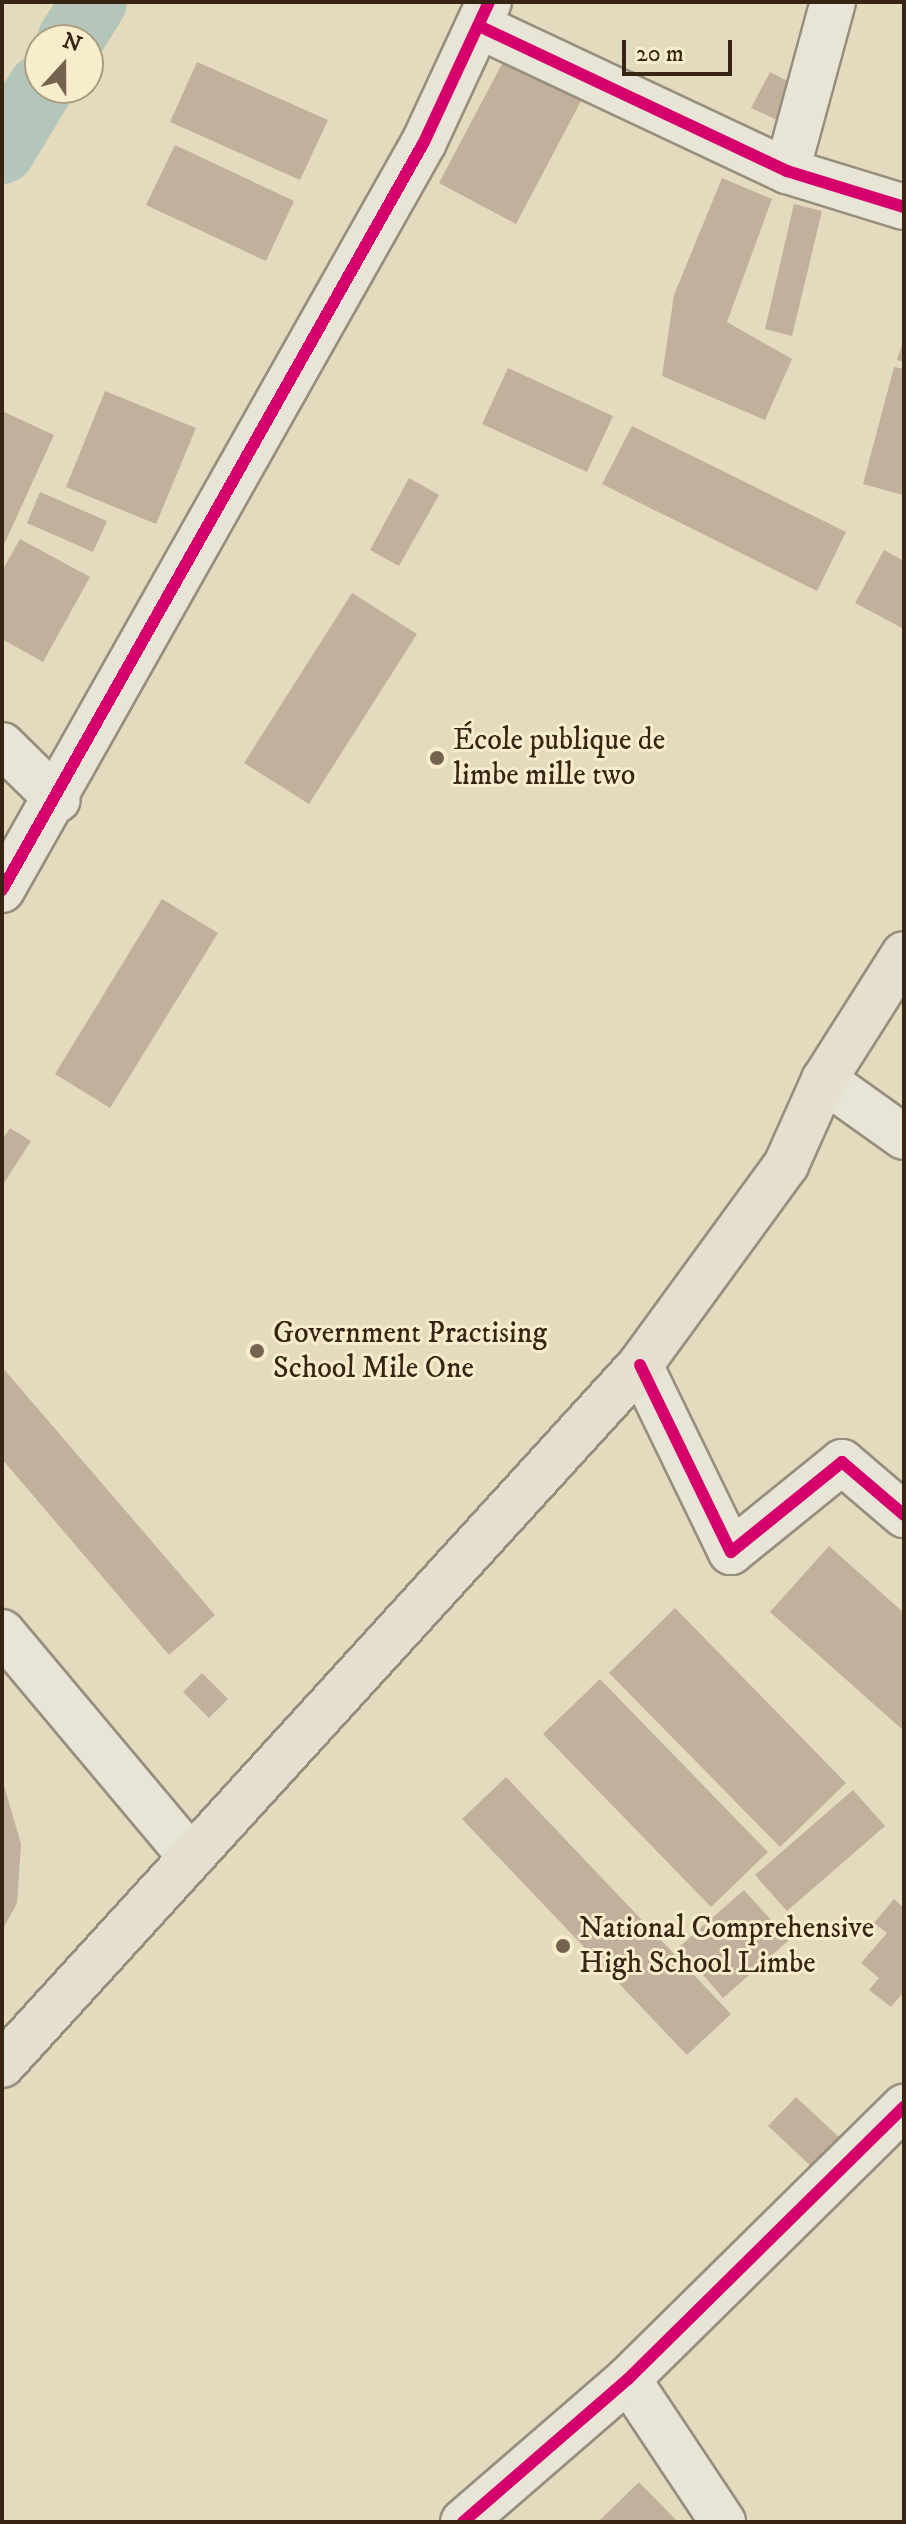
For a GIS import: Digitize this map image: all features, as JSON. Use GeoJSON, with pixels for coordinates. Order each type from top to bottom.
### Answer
{"type":"FeatureCollection","features":[{"type":"Feature","properties":{"kind":"highway"},"geometry":{"type":"LineString","coordinates":[[2,2065],[640,1365],[786,1165],[824,1080],[904,954]]}},
{"type":"Feature","properties":{"kind":"street"},"geometry":{"type":"LineString","coordinates":[[787,171],[833,2]]}},
{"type":"Feature","properties":{"kind":"street"},"geometry":{"type":"LineString","coordinates":[[2,890],[58,800],[417,156],[485,14],[787,171],[904,207]]}},
{"type":"Feature","properties":{"kind":"street"},"geometry":{"type":"LineString","coordinates":[[2,745],[58,800]]}},
{"type":"Feature","properties":{"kind":"street"},"geometry":{"type":"LineString","coordinates":[[824,1080],[904,1137]]}},
{"type":"Feature","properties":{"kind":"street"},"geometry":{"type":"LineString","coordinates":[[640,1365],[731,1552],[842,1462],[904,1515]]}},
{"type":"Feature","properties":{"kind":"street"},"geometry":{"type":"LineString","coordinates":[[2,1632],[191,1857]]}},
{"type":"Feature","properties":{"kind":"street"},"geometry":{"type":"LineString","coordinates":[[463,2522],[628,2379],[904,2107]]}},
{"type":"Feature","properties":{"kind":"street"},"geometry":{"type":"LineString","coordinates":[[628,2379],[723,2522]]}},
{"type":"Feature","properties":{"kind":"building"},"geometry":{"type":"Polygon","coordinates":[[[504,60],[581,101],[516,224],[439,183],[504,60]]]}},
{"type":"Feature","properties":{"kind":"building"},"geometry":{"type":"Polygon","coordinates":[[[197,62],[328,120],[300,180],[170,122],[197,62]]]}},
{"type":"Feature","properties":{"kind":"building"},"geometry":{"type":"Polygon","coordinates":[[[770,72],[808,91],[790,126],[751,108],[770,72]]]}},
{"type":"Feature","properties":{"kind":"building"},"geometry":{"type":"Polygon","coordinates":[[[175,145],[294,201],[266,261],[146,205],[175,145]]]}},
{"type":"Feature","properties":{"kind":"building"},"geometry":{"type":"Polygon","coordinates":[[[722,178],[772,199],[727,322],[792,359],[765,420],[662,376],[674,295],[722,178]]]}},
{"type":"Feature","properties":{"kind":"building"},"geometry":{"type":"Polygon","coordinates":[[[794,204],[822,211],[792,336],[765,329],[794,204]]]}},
{"type":"Feature","properties":{"kind":"building"},"geometry":{"type":"Polygon","coordinates":[[[904,342],[904,362],[897,360],[904,342]]]}},
{"type":"Feature","properties":{"kind":"building"},"geometry":{"type":"Polygon","coordinates":[[[894,367],[904,369],[903,495],[863,484],[894,367]]]}},
{"type":"Feature","properties":{"kind":"building"},"geometry":{"type":"Polygon","coordinates":[[[508,368],[613,416],[587,472],[482,424],[508,368]]]}},
{"type":"Feature","properties":{"kind":"building"},"geometry":{"type":"Polygon","coordinates":[[[105,391],[196,428],[156,524],[66,487],[105,391]]]}},
{"type":"Feature","properties":{"kind":"building"},"geometry":{"type":"Polygon","coordinates":[[[2,411],[54,435],[2,549],[2,411]]]}},
{"type":"Feature","properties":{"kind":"building"},"geometry":{"type":"Polygon","coordinates":[[[632,426],[846,532],[817,591],[602,484],[632,426]]]}},
{"type":"Feature","properties":{"kind":"building"},"geometry":{"type":"Polygon","coordinates":[[[409,478],[439,495],[399,566],[370,550],[409,478]]]}},
{"type":"Feature","properties":{"kind":"building"},"geometry":{"type":"Polygon","coordinates":[[[40,492],[107,521],[93,552],[27,523],[40,492]]]}},
{"type":"Feature","properties":{"kind":"building"},"geometry":{"type":"Polygon","coordinates":[[[20,539],[90,577],[43,662],[2,639],[2,571],[20,539]]]}},
{"type":"Feature","properties":{"kind":"building"},"geometry":{"type":"Polygon","coordinates":[[[884,550],[904,561],[904,629],[855,603],[884,550]]]}},
{"type":"Feature","properties":{"kind":"building"},"geometry":{"type":"Polygon","coordinates":[[[352,593],[417,634],[309,804],[244,763],[352,593]]]}},
{"type":"Feature","properties":{"kind":"building"},"geometry":{"type":"Polygon","coordinates":[[[162,899],[218,933],[110,1108],[55,1074],[162,899]]]}},
{"type":"Feature","properties":{"kind":"building"},"geometry":{"type":"Polygon","coordinates":[[[10,1128],[31,1141],[2,1186],[2,1140],[10,1128]]]}},
{"type":"Feature","properties":{"kind":"building"},"geometry":{"type":"Polygon","coordinates":[[[2,1367],[215,1615],[169,1655],[2,1459],[2,1367]]]}},
{"type":"Feature","properties":{"kind":"building"},"geometry":{"type":"Polygon","coordinates":[[[829,1546],[904,1613],[904,1731],[770,1612],[829,1546]]]}},
{"type":"Feature","properties":{"kind":"building"},"geometry":{"type":"Polygon","coordinates":[[[675,1608],[846,1783],[780,1847],[609,1673],[675,1608]]]}},
{"type":"Feature","properties":{"kind":"building"},"geometry":{"type":"Polygon","coordinates":[[[202,1673],[228,1699],[209,1718],[183,1692],[202,1673]]]}},
{"type":"Feature","properties":{"kind":"building"},"geometry":{"type":"Polygon","coordinates":[[[600,1679],[768,1852],[711,1907],[543,1734],[600,1679]]]}},
{"type":"Feature","properties":{"kind":"building"},"geometry":{"type":"Polygon","coordinates":[[[506,1777],[731,2014],[687,2055],[462,1819],[506,1777]]]}},
{"type":"Feature","properties":{"kind":"building"},"geometry":{"type":"Polygon","coordinates":[[[2,1779],[21,1844],[17,1903],[2,1931],[2,1779]]]}},
{"type":"Feature","properties":{"kind":"building"},"geometry":{"type":"Polygon","coordinates":[[[853,1790],[885,1826],[787,1911],[755,1875],[853,1790]]]}},
{"type":"Feature","properties":{"kind":"building"},"geometry":{"type":"Polygon","coordinates":[[[744,1890],[789,1940],[723,1998],[679,1947],[744,1890]]]}},
{"type":"Feature","properties":{"kind":"building"},"geometry":{"type":"Polygon","coordinates":[[[894,1899],[904,1908],[904,1992],[891,2007],[869,1990],[879,1978],[861,1963],[887,1933],[874,1923],[894,1899]]]}},
{"type":"Feature","properties":{"kind":"building"},"geometry":{"type":"Polygon","coordinates":[[[796,2097],[840,2138],[812,2167],[768,2126],[796,2097]]]}},
{"type":"Feature","properties":{"kind":"building"},"geometry":{"type":"Polygon","coordinates":[[[639,2482],[678,2522],[598,2522],[639,2482]]]}},
{"type":"Feature","properties":{"kind":"waterway"},"geometry":{"type":"LineString","coordinates":[[80,24],[94,2]]}},
{"type":"Feature","properties":{"kind":"waterway"},"geometry":{"type":"LineString","coordinates":[[2,151],[30,104]]}},
{"type":"Feature","properties":{"kind":"cycle path"},"geometry":{"type":"LineString","coordinates":[[2,890],[424,142],[489,2]]}},
{"type":"Feature","properties":{"kind":"cycle path"},"geometry":{"type":"LineString","coordinates":[[481,27],[787,171],[904,207]]}},
{"type":"Feature","properties":{"kind":"cycle path"},"geometry":{"type":"LineString","coordinates":[[640,1365],[731,1552],[842,1462],[904,1515]]}},
{"type":"Feature","properties":{"kind":"cycle path"},"geometry":{"type":"LineString","coordinates":[[463,2522],[628,2379],[904,2107]]}},
{"type":"Feature","properties":{"kind":"place","name":"École publique de limbe mille two"},"geometry":{"type":"Point","coordinates":[437,758]}},
{"type":"Feature","properties":{"kind":"place","name":"Government Practising School Mile One"},"geometry":{"type":"Point","coordinates":[257,1351]}},
{"type":"Feature","properties":{"kind":"place","name":"National Comprehensive High School Limbe"},"geometry":{"type":"Point","coordinates":[563,1946]}}]}
